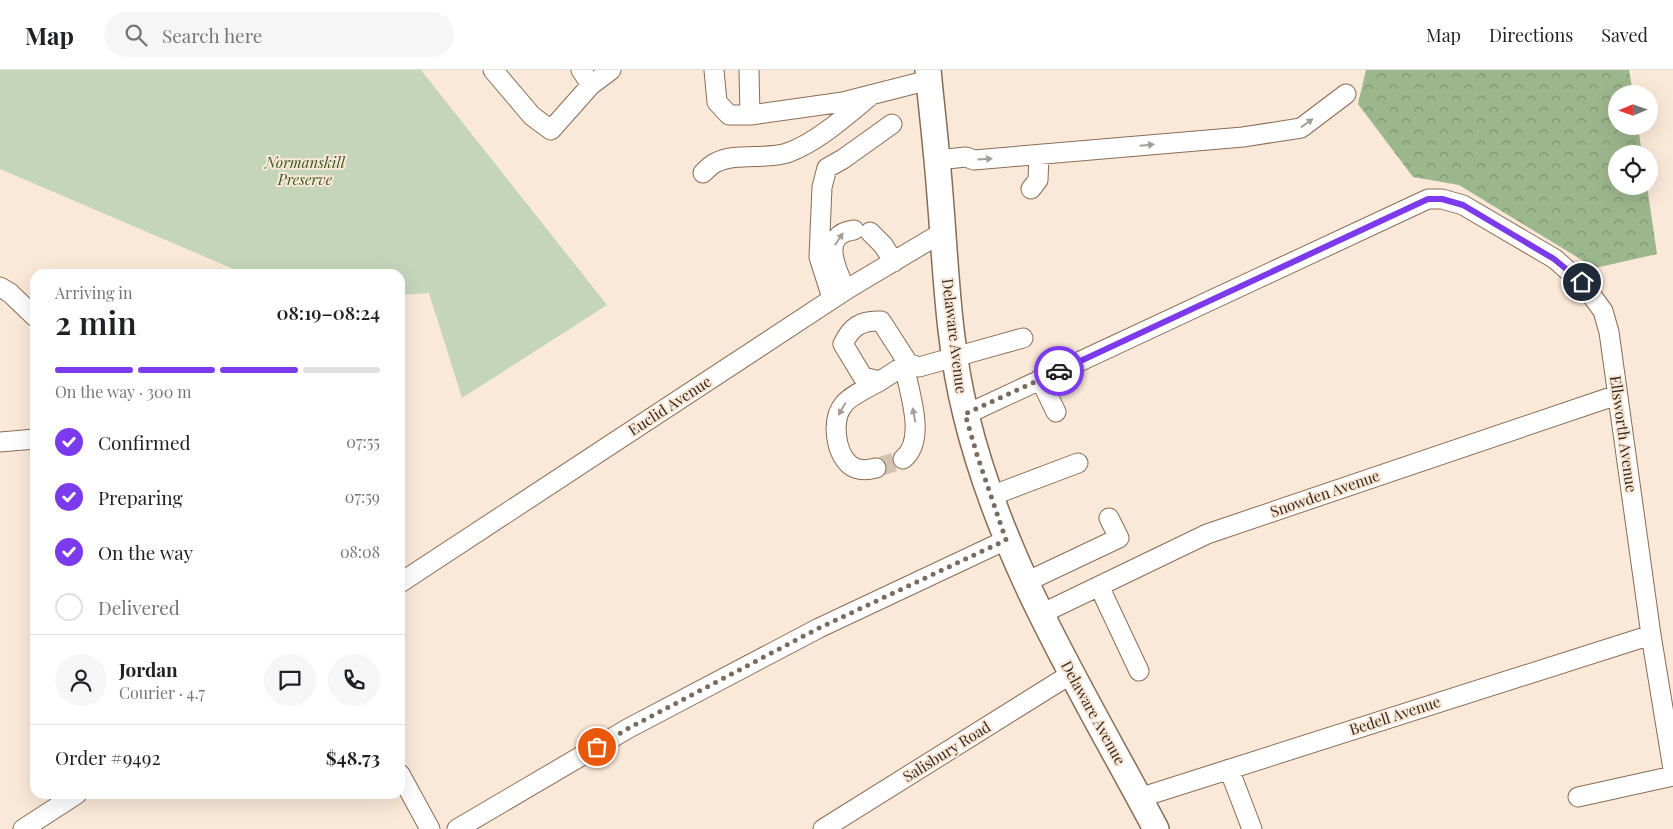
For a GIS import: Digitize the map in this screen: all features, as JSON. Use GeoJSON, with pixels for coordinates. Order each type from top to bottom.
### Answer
{"type":"FeatureCollection","features":[{"type":"Feature","properties":{"kind":"main road","name":"Delaware Avenue"},"geometry":{"type":"LineString","coordinates":[[928,75],[955,356],[965,414],[1006,540],[1071,674],[1156,829]]}},
{"type":"Feature","properties":{"kind":"street"},"geometry":{"type":"LineString","coordinates":[[493,70],[532,116],[551,130],[586,78],[611,70]]}},
{"type":"Feature","properties":{"kind":"street"},"geometry":{"type":"LineString","coordinates":[[714,70],[717,102],[729,115],[750,115],[843,102],[928,75]]}},
{"type":"Feature","properties":{"kind":"street"},"geometry":{"type":"LineString","coordinates":[[749,70],[750,115]]}},
{"type":"Feature","properties":{"kind":"street"},"geometry":{"type":"LineString","coordinates":[[703,172],[716,162],[729,158],[770,156],[790,152],[839,122],[872,94]]}},
{"type":"Feature","properties":{"kind":"street"},"geometry":{"type":"LineString","coordinates":[[937,160],[966,157],[974,160],[1039,155],[1243,137],[1300,128],[1346,94]]}},
{"type":"Feature","properties":{"kind":"street"},"geometry":{"type":"LineString","coordinates":[[839,294],[819,258],[822,187],[827,168],[858,149],[892,124]]}},
{"type":"Feature","properties":{"kind":"street"},"geometry":{"type":"LineString","coordinates":[[1031,189],[1038,180],[1039,155]]}},
{"type":"Feature","properties":{"kind":"street","name":"Ellsworth Avenue"},"geometry":{"type":"LineString","coordinates":[[1040,379],[1428,199],[1442,199],[1463,205],[1554,259],[1582,282],[1603,311],[1609,332],[1651,635],[1673,769]]}},
{"type":"Feature","properties":{"kind":"street"},"geometry":{"type":"LineString","coordinates":[[839,294],[833,250],[840,235],[844,232],[862,231],[883,246],[894,262]]}},
{"type":"Feature","properties":{"kind":"street","name":"Euclid Avenue"},"geometry":{"type":"LineString","coordinates":[[405,580],[839,294],[943,232]]}},
{"type":"Feature","properties":{"kind":"street"},"geometry":{"type":"LineString","coordinates":[[0,287],[10,293],[30,312]]}},
{"type":"Feature","properties":{"kind":"street"},"geometry":{"type":"LineString","coordinates":[[880,380],[863,377],[843,344],[849,331],[869,320],[881,320],[906,364],[915,423],[915,442],[911,453],[904,459]]}},
{"type":"Feature","properties":{"kind":"street"},"geometry":{"type":"LineString","coordinates":[[876,468],[865,470],[851,466],[839,450],[836,436],[838,413],[845,403],[906,364],[920,366],[1023,338]]}},
{"type":"Feature","properties":{"kind":"street"},"geometry":{"type":"LineString","coordinates":[[965,414],[1040,379],[1056,412]]}},
{"type":"Feature","properties":{"kind":"street","name":"Snowden Avenue"},"geometry":{"type":"LineString","coordinates":[[1041,614],[1207,534],[1617,395]]}},
{"type":"Feature","properties":{"kind":"street"},"geometry":{"type":"LineString","coordinates":[[0,442],[30,439]]}},
{"type":"Feature","properties":{"kind":"street"},"geometry":{"type":"LineString","coordinates":[[991,496],[1078,463]]}},
{"type":"Feature","properties":{"kind":"street"},"geometry":{"type":"LineString","coordinates":[[1026,582],[1119,538],[1109,518]]}},
{"type":"Feature","properties":{"kind":"street"},"geometry":{"type":"LineString","coordinates":[[457,829],[629,728],[767,655],[819,628],[1006,540]]}},
{"type":"Feature","properties":{"kind":"street"},"geometry":{"type":"LineString","coordinates":[[1099,586],[1139,672]]}},
{"type":"Feature","properties":{"kind":"street","name":"Bedell Avenue"},"geometry":{"type":"LineString","coordinates":[[1140,798],[1651,635]]}},
{"type":"Feature","properties":{"kind":"street","name":"Salisbury Road"},"geometry":{"type":"LineString","coordinates":[[823,829],[1071,674]]}},
{"type":"Feature","properties":{"kind":"street"},"geometry":{"type":"LineString","coordinates":[[1228,769],[1252,829]]}},
{"type":"Feature","properties":{"kind":"street"},"geometry":{"type":"LineString","coordinates":[[1578,797],[1673,776]]}},
{"type":"Feature","properties":{"kind":"street"},"geometry":{"type":"LineString","coordinates":[[405,783],[430,829]]}},
{"type":"Feature","properties":{"kind":"street"},"geometry":{"type":"LineString","coordinates":[[23,829],[69,799]]}},
{"type":"Feature","properties":{"kind":"green space","name":"Normanskill Preserve"},"geometry":{"type":"Polygon","coordinates":[[[0,70],[421,70],[607,305],[462,398],[429,293],[405,295],[405,269],[233,269],[0,169],[0,70]]]}},
{"type":"Feature","properties":{"kind":"green space"},"geometry":{"type":"Polygon","coordinates":[[[1366,70],[1629,70],[1632,85],[1608,85],[1608,135],[1639,135],[1641,145],[1608,145],[1608,195],[1648,195],[1657,254],[1595,268],[1459,185],[1413,177],[1358,104],[1366,70]]]}},
{"type":"Feature","properties":{"kind":"tunnel"},"geometry":{"type":"LineString","coordinates":[[876,468],[903,459]]}},
{"type":"Feature","properties":{"kind":"way so far"},"geometry":{"type":"LineString","coordinates":[[597,747],[629,728],[819,628],[1006,540],[965,414],[1059,371]]}},
{"type":"Feature","properties":{"kind":"route"},"geometry":{"type":"LineString","coordinates":[[1059,371],[1428,199],[1442,199],[1463,205],[1554,259],[1582,282]]}}]}
